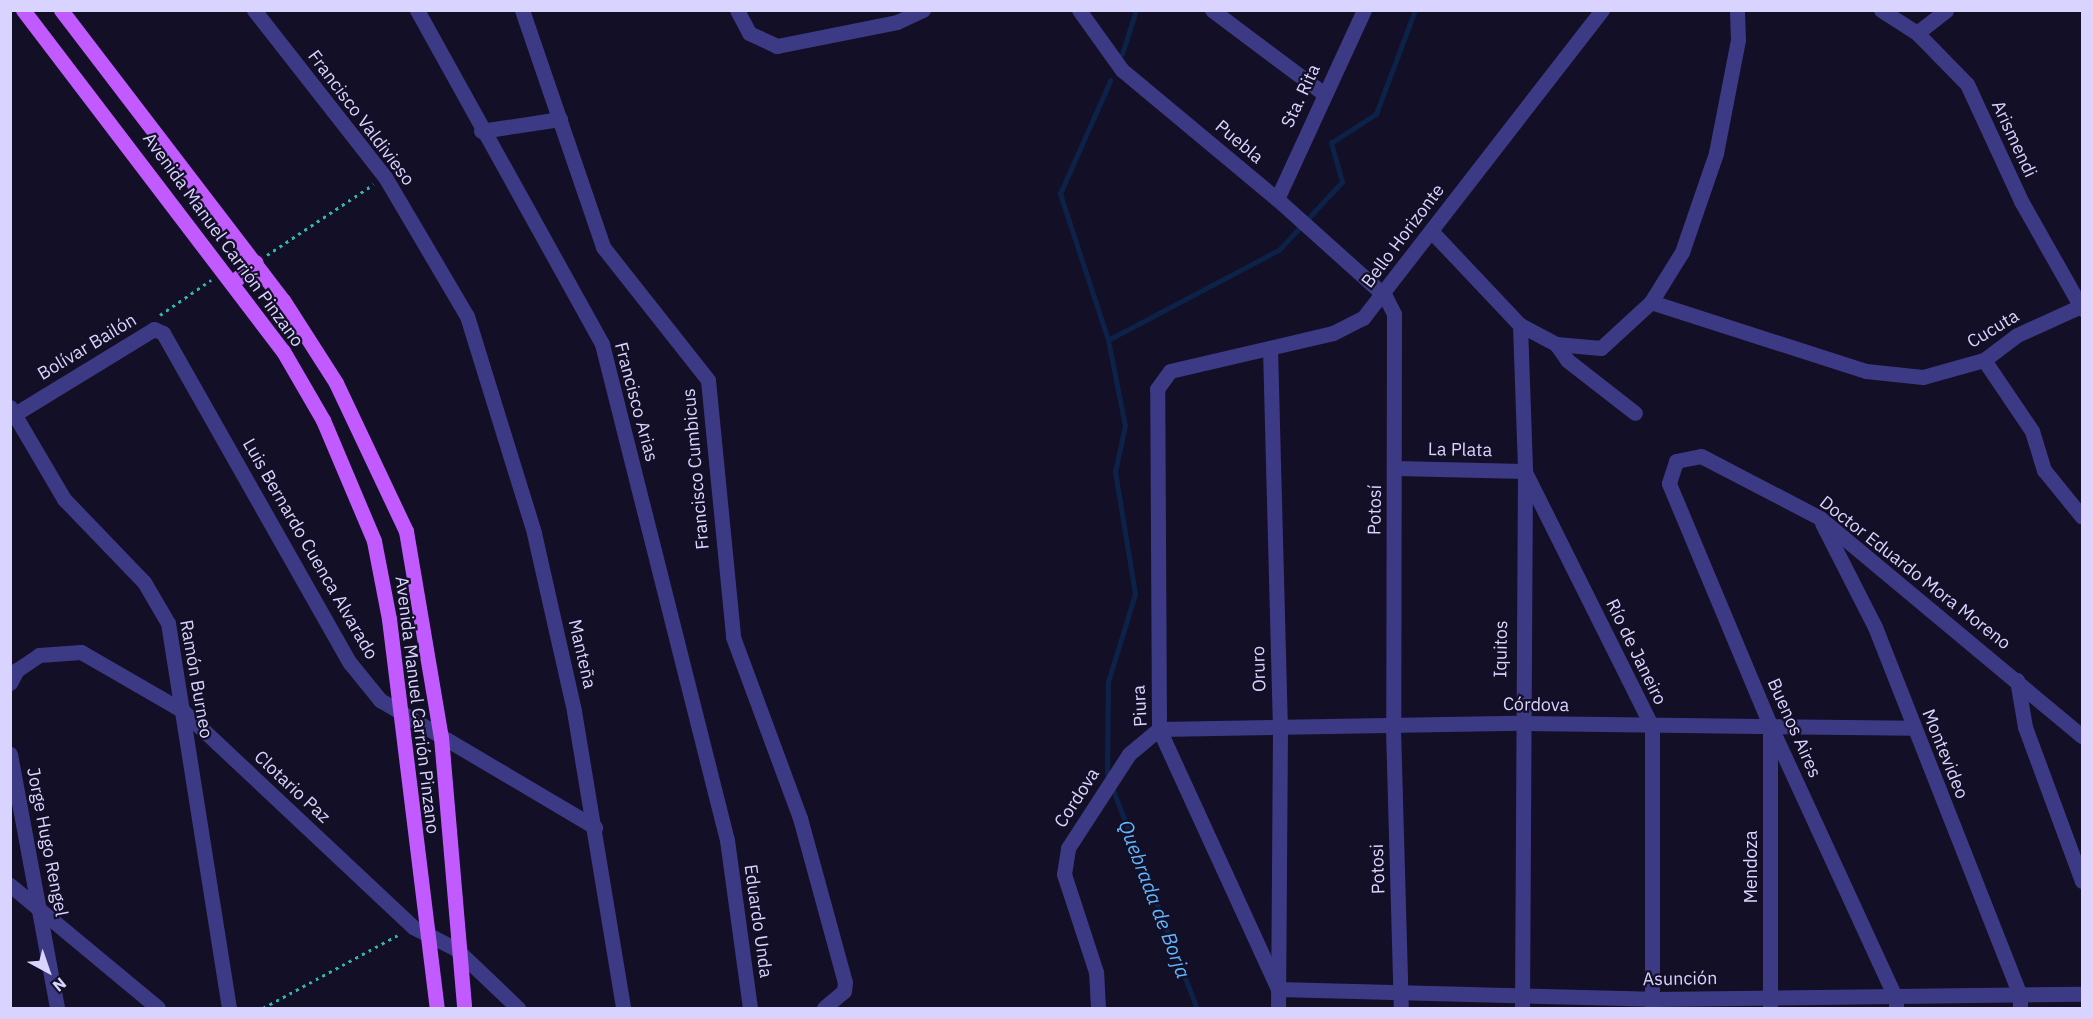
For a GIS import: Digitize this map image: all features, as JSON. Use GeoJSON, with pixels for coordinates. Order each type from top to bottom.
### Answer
{"type":"FeatureCollection","features":[{"type":"Feature","properties":{"kind":"main road","name":"Avenida Manuel Carrión Pinzano"},"geometry":{"type":"LineString","coordinates":[[22,10],[229,276],[323,420],[374,541],[400,716],[437,1008]]}},
{"type":"Feature","properties":{"kind":"main road","name":"Avenida Manuel Carrión Pinzano"},"geometry":{"type":"LineString","coordinates":[[61,10],[256,262],[336,383],[406,531],[441,737],[456,949],[464,1008]]}},
{"type":"Feature","properties":{"kind":"main road"},"geometry":{"type":"LineString","coordinates":[[229,276],[256,262]]}},
{"type":"Feature","properties":{"kind":"street","name":"Francisco Valdivieso"},"geometry":{"type":"LineString","coordinates":[[254,10],[386,177],[467,316]]}},
{"type":"Feature","properties":{"kind":"street","name":"Francisco Arias"},"geometry":{"type":"LineString","coordinates":[[417,10],[481,131],[602,344],[727,840]]}},
{"type":"Feature","properties":{"kind":"street","name":"Francisco Cumbicus"},"geometry":{"type":"LineString","coordinates":[[522,10],[603,247],[708,380],[733,637],[800,818],[845,982],[844,991],[824,1008]]}},
{"type":"Feature","properties":{"kind":"street"},"geometry":{"type":"LineString","coordinates":[[737,10],[749,33],[777,46],[923,10]]}},
{"type":"Feature","properties":{"kind":"street","name":"Puebla"},"geometry":{"type":"LineString","coordinates":[[1079,10],[1122,70],[1277,199],[1385,296]]}},
{"type":"Feature","properties":{"kind":"street"},"geometry":{"type":"LineString","coordinates":[[1212,10],[1323,93]]}},
{"type":"Feature","properties":{"kind":"street","name":"Sta. Rita"},"geometry":{"type":"LineString","coordinates":[[1277,199],[1323,93],[1364,10]]}},
{"type":"Feature","properties":{"kind":"street","name":"Bello Horizonte"},"geometry":{"type":"LineString","coordinates":[[1162,376],[1333,333],[1363,318],[1385,296],[1433,233],[1512,121],[1602,10]]}},
{"type":"Feature","properties":{"kind":"street"},"geometry":{"type":"LineString","coordinates":[[1433,233],[1520,326],[1556,344],[1601,348],[1651,302],[1682,252],[1716,153],[1738,40],[1737,10]]}},
{"type":"Feature","properties":{"kind":"street","name":"Arismendi"},"geometry":{"type":"LineString","coordinates":[[1881,10],[1917,33],[1967,84],[2021,201],[2082,307]]}},
{"type":"Feature","properties":{"kind":"street"},"geometry":{"type":"LineString","coordinates":[[1917,33],[1946,10]]}},
{"type":"Feature","properties":{"kind":"street"},"geometry":{"type":"LineString","coordinates":[[481,131],[560,119]]}},
{"type":"Feature","properties":{"kind":"street","name":"Potosí"},"geometry":{"type":"LineString","coordinates":[[1385,296],[1394,314],[1396,339],[1393,728]]}},
{"type":"Feature","properties":{"kind":"street","name":"Cucuta"},"geometry":{"type":"LineString","coordinates":[[1651,302],[1866,371],[1923,377],[1984,360],[2017,335],[2082,307]]}},
{"type":"Feature","properties":{"kind":"street","name":"Manteña"},"geometry":{"type":"LineString","coordinates":[[467,316],[534,533],[595,827],[623,1008]]}},
{"type":"Feature","properties":{"kind":"street","name":"Luis Bernardo Cuenca Alvarado"},"geometry":{"type":"LineString","coordinates":[[156,322],[171,342],[350,663],[400,716],[441,737],[595,827]]}},
{"type":"Feature","properties":{"kind":"street","name":"Bolívar Bailón"},"geometry":{"type":"LineString","coordinates":[[12,412],[156,322]]}},
{"type":"Feature","properties":{"kind":"street","name":"Iquitos"},"geometry":{"type":"LineString","coordinates":[[1520,326],[1525,471],[1519,723],[1522,1002]]}},
{"type":"Feature","properties":{"kind":"street"},"geometry":{"type":"LineString","coordinates":[[1556,344],[1567,360],[1635,413]]}},
{"type":"Feature","properties":{"kind":"street","name":"Oruro"},"geometry":{"type":"LineString","coordinates":[[1270,348],[1280,727],[1278,989]]}},
{"type":"Feature","properties":{"kind":"street"},"geometry":{"type":"LineString","coordinates":[[1984,360],[2032,431],[2044,470],[2082,517]]}},
{"type":"Feature","properties":{"kind":"street","name":"Piura"},"geometry":{"type":"LineString","coordinates":[[1162,376],[1157,389],[1159,729],[1278,989],[1278,1008]]}},
{"type":"Feature","properties":{"kind":"street","name":"Ramón Burneo"},"geometry":{"type":"LineString","coordinates":[[12,412],[64,500],[160,603],[168,623],[229,1008]]}},
{"type":"Feature","properties":{"kind":"street","name":"Doctor Eduardo Mora Moreno"},"geometry":{"type":"LineString","coordinates":[[1676,461],[1701,456],[1820,518],[2018,680],[2082,736]]}},
{"type":"Feature","properties":{"kind":"street","name":"Buenos Aires"},"geometry":{"type":"LineString","coordinates":[[1676,461],[1669,483],[1770,725],[1896,1004]]}},
{"type":"Feature","properties":{"kind":"street","name":"La Plata"},"geometry":{"type":"LineString","coordinates":[[1395,468],[1525,471]]}},
{"type":"Feature","properties":{"kind":"street","name":"Río de Janeiro"},"geometry":{"type":"LineString","coordinates":[[1525,471],[1652,727],[1652,1004]]}},
{"type":"Feature","properties":{"kind":"street","name":"Montevideo"},"geometry":{"type":"LineString","coordinates":[[1820,518],[1875,627],[2020,1002]]}},
{"type":"Feature","properties":{"kind":"street","name":"Clotario Paz"},"geometry":{"type":"LineString","coordinates":[[13,673],[39,655],[81,652],[183,711],[412,927]]}},
{"type":"Feature","properties":{"kind":"street"},"geometry":{"type":"LineString","coordinates":[[2018,680],[2025,727],[2082,881]]}},
{"type":"Feature","properties":{"kind":"street","name":"Córdova"},"geometry":{"type":"LineString","coordinates":[[1159,729],[1393,728],[1519,723],[1652,727],[1770,725],[1913,728]]}},
{"type":"Feature","properties":{"kind":"street","name":"Mendoza"},"geometry":{"type":"LineString","coordinates":[[1770,725],[1770,1002]]}},
{"type":"Feature","properties":{"kind":"street","name":"Potosi"},"geometry":{"type":"LineString","coordinates":[[1393,728],[1401,1008]]}},
{"type":"Feature","properties":{"kind":"street","name":"Cordova"},"geometry":{"type":"LineString","coordinates":[[1098,1008],[1096,972],[1064,874],[1068,848],[1129,754],[1159,729]]}},
{"type":"Feature","properties":{"kind":"street","name":"Jorge Hugo Rengel"},"geometry":{"type":"LineString","coordinates":[[10,754],[57,1008]]}},
{"type":"Feature","properties":{"kind":"street","name":"Eduardo Unda"},"geometry":{"type":"LineString","coordinates":[[727,840],[750,1008]]}},
{"type":"Feature","properties":{"kind":"street"},"geometry":{"type":"LineString","coordinates":[[10,885],[40,907],[158,1008]]}},
{"type":"Feature","properties":{"kind":"street"},"geometry":{"type":"LineString","coordinates":[[412,927],[429,931],[456,949],[518,1008]]}},
{"type":"Feature","properties":{"kind":"street","name":"Asunción"},"geometry":{"type":"LineString","coordinates":[[1278,989],[1401,990],[1522,1002],[1652,1004],[2020,1002],[2082,994]]}},
{"type":"Feature","properties":{"kind":"path"},"geometry":{"type":"LineString","coordinates":[[256,262],[386,177]]}},
{"type":"Feature","properties":{"kind":"path"},"geometry":{"type":"LineString","coordinates":[[156,322],[229,276]]}},
{"type":"Feature","properties":{"kind":"path"},"geometry":{"type":"LineString","coordinates":[[263,1008],[412,927]]}},
{"type":"Feature","properties":{"kind":"waterway"},"geometry":{"type":"LineString","coordinates":[[1122,54],[1136,10]]}},
{"type":"Feature","properties":{"kind":"waterway"},"geometry":{"type":"LineString","coordinates":[[1108,340],[1279,250],[1342,182],[1331,143],[1376,114],[1415,10]]}},
{"type":"Feature","properties":{"kind":"waterway","name":"Quebrada de Borja"},"geometry":{"type":"LineString","coordinates":[[1107,774],[1108,682],[1135,594],[1115,472],[1125,426],[1108,340],[1060,194],[1110,81]]}},
{"type":"Feature","properties":{"kind":"waterway","name":"Quebrada de Borja"},"geometry":{"type":"LineString","coordinates":[[1113,789],[1197,1008]]}}]}
